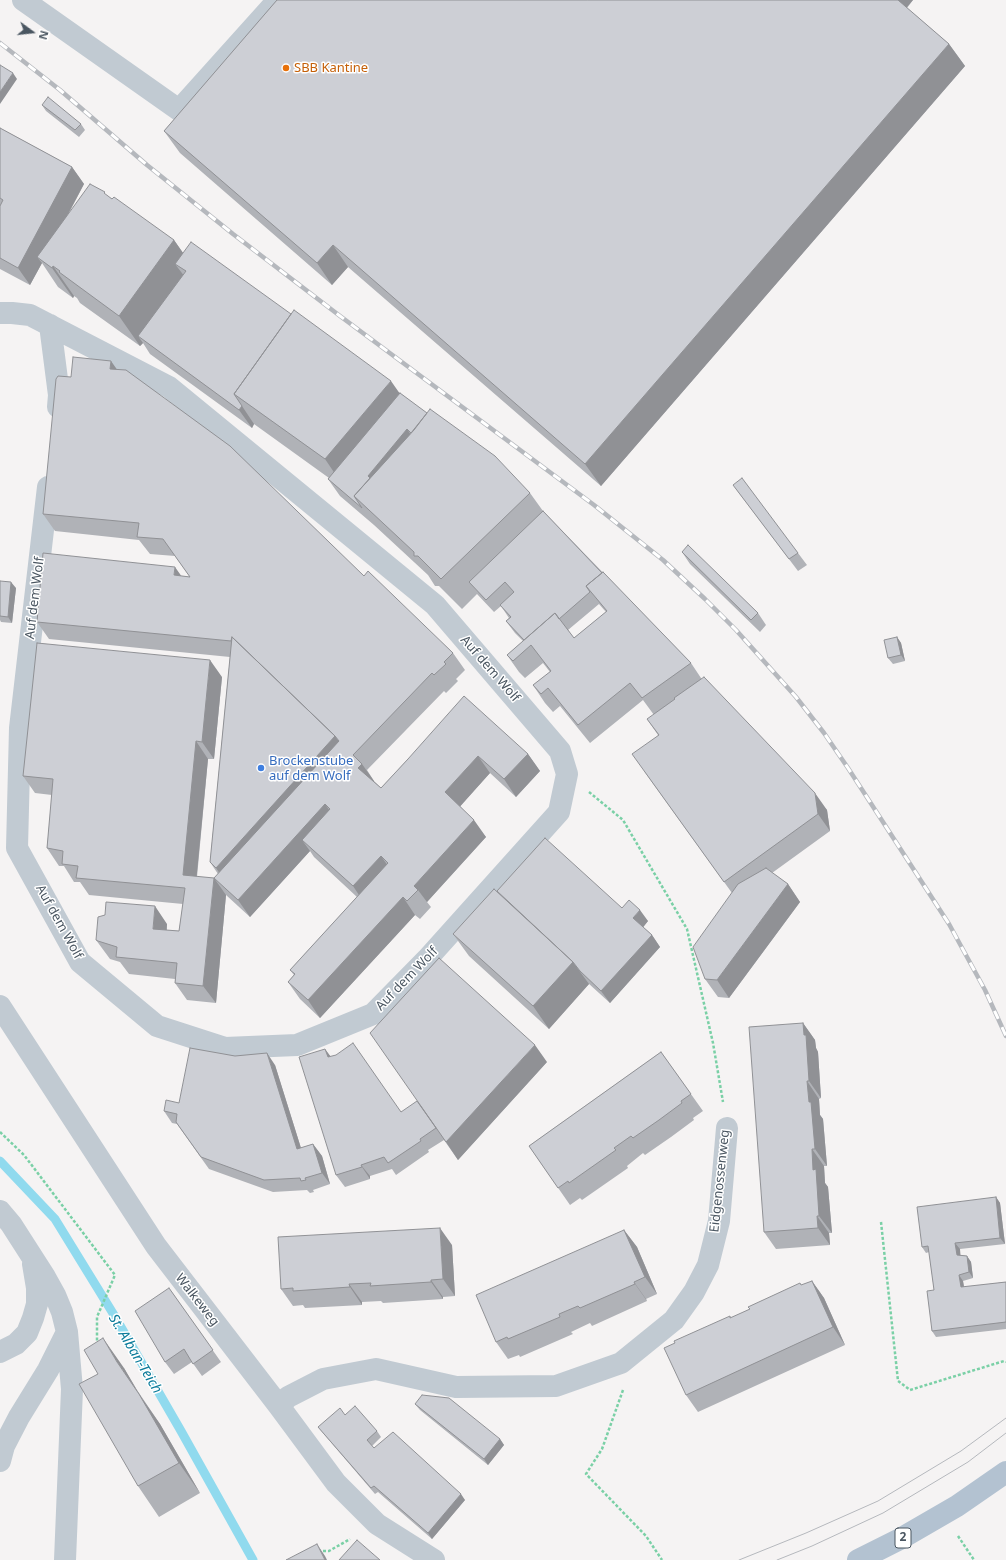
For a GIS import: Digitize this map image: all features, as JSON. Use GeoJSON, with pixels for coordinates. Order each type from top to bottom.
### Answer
{"type":"FeatureCollection","features":[{"type":"Feature","properties":{"kind":"main road","name":"2"},"geometry":{"type":"LineString","coordinates":[[858,1560],[900,1539],[957,1506],[1006,1472]]}},
{"type":"Feature","properties":{"kind":"street"},"geometry":{"type":"LineString","coordinates":[[23,0],[179,110],[277,1],[276,0]]}},
{"type":"Feature","properties":{"kind":"street","name":"Auf dem Wolf"},"geometry":{"type":"LineString","coordinates":[[0,313],[30,315],[169,387],[435,605],[560,751],[567,774],[559,812],[428,960],[373,1014],[297,1045],[225,1048],[157,1026],[80,962],[17,848],[20,728],[51,466]]}},
{"type":"Feature","properties":{"kind":"street"},"geometry":{"type":"LineString","coordinates":[[50,325],[59,395],[56,426]]}},
{"type":"Feature","properties":{"kind":"street","name":"Walkeweg"},"geometry":{"type":"LineString","coordinates":[[0,1006],[156,1246],[336,1483],[377,1524],[434,1560]]}},
{"type":"Feature","properties":{"kind":"street","name":"Eidgenossenweg"},"geometry":{"type":"LineString","coordinates":[[279,1406],[288,1397],[323,1379],[376,1369],[456,1387],[556,1386],[621,1363],[674,1320],[694,1292],[708,1266],[719,1220],[727,1128]]}},
{"type":"Feature","properties":{"kind":"street"},"geometry":{"type":"LineString","coordinates":[[0,1211],[11,1224],[56,1295],[67,1332],[72,1389],[65,1560]]}},
{"type":"Feature","properties":{"kind":"street"},"geometry":{"type":"LineString","coordinates":[[0,1352],[16,1344],[27,1333],[33,1318],[37,1304],[37,1288],[32,1257]]}},
{"type":"Feature","properties":{"kind":"street"},"geometry":{"type":"LineString","coordinates":[[0,1461],[4,1446],[19,1417],[48,1370],[67,1332]]}},
{"type":"Feature","properties":{"kind":"path","name":"Eidgenossenweg"},"geometry":{"type":"LineString","coordinates":[[567,774],[623,820],[687,929],[713,1043],[727,1128]]}},
{"type":"Feature","properties":{"kind":"path"},"geometry":{"type":"LineString","coordinates":[[0,1132],[24,1155],[115,1275],[97,1317]]}},
{"type":"Feature","properties":{"kind":"path"},"geometry":{"type":"LineString","coordinates":[[881,1222],[898,1382],[910,1390],[1004,1361],[1006,1362]]}},
{"type":"Feature","properties":{"kind":"path"},"geometry":{"type":"LineString","coordinates":[[621,1363],[623,1392],[602,1449],[586,1474],[646,1536],[662,1560]]}},
{"type":"Feature","properties":{"kind":"path"},"geometry":{"type":"LineString","coordinates":[[959,1536],[974,1560]]}},
{"type":"Feature","properties":{"kind":"path"},"geometry":{"type":"LineString","coordinates":[[311,1551],[329,1551],[350,1539]]}},
{"type":"Feature","properties":{"kind":"building"},"geometry":{"type":"Polygon","coordinates":[[[277,0],[898,0],[949,44],[585,464],[333,245],[317,263],[164,131],[277,0]]]}},
{"type":"Feature","properties":{"kind":"building"},"geometry":{"type":"Polygon","coordinates":[[[0,65],[13,73],[0,92],[0,65]]]}},
{"type":"Feature","properties":{"kind":"building"},"geometry":{"type":"Polygon","coordinates":[[[48,97],[81,124],[75,130],[42,105],[48,97]]]}},
{"type":"Feature","properties":{"kind":"building"},"geometry":{"type":"Polygon","coordinates":[[[0,128],[72,167],[18,268],[0,258],[0,206],[3,200],[0,198],[0,128]]]}},
{"type":"Feature","properties":{"kind":"building"},"geometry":{"type":"Polygon","coordinates":[[[90,184],[105,192],[104,193],[112,199],[114,197],[174,240],[119,316],[59,272],[60,271],[53,266],[52,268],[37,257],[90,184]]]}},
{"type":"Feature","properties":{"kind":"building"},"geometry":{"type":"Polygon","coordinates":[[[191,242],[291,314],[234,394],[242,406],[239,410],[138,336],[186,271],[175,264],[191,242]]]}},
{"type":"Feature","properties":{"kind":"building"},"geometry":{"type":"Polygon","coordinates":[[[294,310],[391,381],[325,459],[234,394],[294,310]]]}},
{"type":"Feature","properties":{"kind":"building"},"geometry":{"type":"Polygon","coordinates":[[[73,357],[111,361],[110,369],[126,370],[230,446],[364,576],[368,571],[453,653],[444,662],[446,664],[434,675],[432,673],[353,755],[362,764],[358,768],[381,788],[464,696],[528,754],[504,779],[478,756],[445,792],[474,820],[414,886],[418,890],[407,901],[403,897],[308,1000],[288,982],[295,974],[290,970],[388,863],[381,856],[353,886],[302,840],[330,809],[325,804],[238,900],[214,878],[339,741],[232,637],[231,641],[37,622],[43,553],[175,567],[174,575],[190,577],[163,539],[137,537],[139,523],[43,514],[56,379],[58,376],[71,377],[73,357]]]}},
{"type":"Feature","properties":{"kind":"building"},"geometry":{"type":"Polygon","coordinates":[[[400,393],[427,413],[411,433],[407,429],[368,476],[370,478],[354,496],[362,508],[328,479],[400,393]]]}},
{"type":"Feature","properties":{"kind":"building"},"geometry":{"type":"Polygon","coordinates":[[[430,409],[495,456],[530,493],[441,579],[418,556],[414,556],[414,552],[354,496],[414,430],[430,409]]]}},
{"type":"Feature","properties":{"kind":"building"},"geometry":{"type":"Polygon","coordinates":[[[742,478],[798,553],[789,559],[733,485],[742,478]]]}},
{"type":"Feature","properties":{"kind":"building"},"geometry":{"type":"Polygon","coordinates":[[[543,511],[602,573],[586,586],[590,592],[559,619],[555,613],[524,640],[506,621],[511,617],[500,605],[514,592],[505,582],[486,600],[469,582],[543,511]]]}},
{"type":"Feature","properties":{"kind":"building"},"geometry":{"type":"Polygon","coordinates":[[[688,545],[758,613],[751,620],[682,552],[688,545]]]}},
{"type":"Feature","properties":{"kind":"building"},"geometry":{"type":"Polygon","coordinates":[[[603,572],[691,663],[642,698],[630,683],[578,725],[548,688],[541,694],[533,685],[551,671],[531,645],[513,661],[507,655],[555,613],[574,638],[607,611],[586,586],[603,572]]]}},
{"type":"Feature","properties":{"kind":"building"},"geometry":{"type":"Polygon","coordinates":[[[0,581],[11,582],[8,617],[0,616],[0,581]]]}},
{"type":"Feature","properties":{"kind":"building"},"geometry":{"type":"Polygon","coordinates":[[[232,637],[335,736],[216,868],[210,862],[232,637]]]}},
{"type":"Feature","properties":{"kind":"building"},"geometry":{"type":"Polygon","coordinates":[[[897,637],[901,655],[888,658],[884,640],[897,637]]]}},
{"type":"Feature","properties":{"kind":"building"},"geometry":{"type":"Polygon","coordinates":[[[37,643],[210,660],[202,742],[196,741],[183,875],[214,878],[203,986],[175,983],[177,963],[116,957],[117,947],[96,940],[98,917],[105,915],[106,902],[155,906],[153,929],[179,931],[185,888],[76,878],[78,866],[62,864],[63,851],[47,848],[53,779],[23,776],[37,643]]]}},
{"type":"Feature","properties":{"kind":"building"},"geometry":{"type":"Polygon","coordinates":[[[704,677],[815,793],[818,814],[724,882],[632,754],[659,735],[647,719],[704,677]]]}},
{"type":"Feature","properties":{"kind":"building"},"geometry":{"type":"Polygon","coordinates":[[[545,838],[622,908],[629,900],[640,910],[633,918],[652,935],[601,991],[580,971],[573,962],[497,891],[545,838]]]}},
{"type":"Feature","properties":{"kind":"building"},"geometry":{"type":"Polygon","coordinates":[[[766,868],[788,884],[717,980],[705,979],[693,947],[738,884],[766,868]]]}},
{"type":"Feature","properties":{"kind":"building"},"geometry":{"type":"Polygon","coordinates":[[[494,889],[573,962],[533,1006],[453,934],[494,889]]]}},
{"type":"Feature","properties":{"kind":"building"},"geometry":{"type":"Polygon","coordinates":[[[439,958],[535,1045],[446,1142],[370,1033],[439,958]]]}},
{"type":"Feature","properties":{"kind":"building"},"geometry":{"type":"Polygon","coordinates":[[[803,1023],[804,1035],[806,1035],[809,1081],[807,1081],[809,1102],[811,1102],[815,1149],[812,1149],[813,1170],[816,1169],[819,1216],[817,1216],[818,1228],[764,1232],[749,1027],[803,1023]]]}},
{"type":"Feature","properties":{"kind":"building"},"geometry":{"type":"Polygon","coordinates":[[[353,1043],[401,1112],[417,1101],[436,1128],[420,1139],[421,1141],[388,1163],[384,1157],[361,1165],[362,1167],[336,1175],[299,1057],[325,1049],[328,1057],[336,1055],[353,1043]]]}},
{"type":"Feature","properties":{"kind":"building"},"geometry":{"type":"Polygon","coordinates":[[[190,1048],[235,1056],[267,1053],[297,1149],[313,1144],[322,1173],[305,1178],[306,1180],[301,1181],[300,1178],[264,1180],[201,1157],[176,1122],[177,1114],[164,1111],[166,1100],[179,1103],[190,1048]]]}},
{"type":"Feature","properties":{"kind":"building"},"geometry":{"type":"Polygon","coordinates":[[[661,1052],[691,1094],[681,1101],[682,1103],[659,1120],[633,1138],[631,1136],[614,1148],[616,1150],[569,1183],[568,1181],[558,1188],[529,1146],[661,1052]]]}},
{"type":"Feature","properties":{"kind":"building"},"geometry":{"type":"Polygon","coordinates":[[[996,1197],[1000,1238],[955,1243],[957,1255],[967,1256],[969,1272],[959,1275],[961,1287],[1006,1282],[1006,1322],[932,1331],[927,1291],[934,1290],[928,1246],[922,1247],[917,1207],[996,1197]]]}},
{"type":"Feature","properties":{"kind":"building"},"geometry":{"type":"Polygon","coordinates":[[[440,1228],[443,1279],[431,1280],[431,1282],[370,1286],[371,1283],[349,1284],[350,1287],[293,1291],[293,1288],[281,1289],[278,1237],[440,1228]]]}},
{"type":"Feature","properties":{"kind":"building"},"geometry":{"type":"Polygon","coordinates":[[[624,1230],[645,1277],[634,1282],[635,1284],[580,1308],[578,1306],[559,1314],[560,1317],[508,1339],[507,1337],[496,1342],[476,1295],[624,1230]]]}},
{"type":"Feature","properties":{"kind":"building"},"geometry":{"type":"Polygon","coordinates":[[[812,1281],[833,1327],[686,1395],[664,1348],[675,1343],[674,1341],[730,1316],[730,1318],[750,1309],[748,1307],[800,1283],[801,1285],[812,1281]]]}},
{"type":"Feature","properties":{"kind":"building"},"geometry":{"type":"Polygon","coordinates":[[[169,1288],[213,1350],[193,1364],[184,1349],[165,1362],[135,1311],[169,1288]]]}},
{"type":"Feature","properties":{"kind":"building"},"geometry":{"type":"Polygon","coordinates":[[[103,1338],[117,1362],[139,1394],[179,1463],[138,1486],[79,1384],[98,1374],[84,1350],[103,1338]]]}},
{"type":"Feature","properties":{"kind":"building"},"geometry":{"type":"Polygon","coordinates":[[[422,1395],[449,1398],[500,1439],[484,1459],[415,1404],[422,1395]]]}},
{"type":"Feature","properties":{"kind":"building"},"geometry":{"type":"Polygon","coordinates":[[[355,1406],[377,1431],[367,1440],[374,1448],[393,1432],[461,1494],[428,1533],[374,1486],[371,1488],[318,1427],[340,1408],[345,1415],[355,1406]]]}},
{"type":"Feature","properties":{"kind":"building"},"geometry":{"type":"Polygon","coordinates":[[[357,1540],[380,1560],[339,1560],[357,1540]]]}},
{"type":"Feature","properties":{"kind":"building"},"geometry":{"type":"Polygon","coordinates":[[[317,1544],[325,1560],[286,1560],[317,1544]]]}},
{"type":"Feature","properties":{"kind":"waterway","name":"St. Alban-Teich"},"geometry":{"type":"LineString","coordinates":[[0,1161],[55,1219],[114,1315],[253,1560]]}},
{"type":"Feature","properties":{"kind":"tram line"},"geometry":{"type":"LineString","coordinates":[[739,1560],[806,1533],[878,1501],[961,1451],[1006,1418]]}},
{"type":"Feature","properties":{"kind":"tram line"},"geometry":{"type":"LineString","coordinates":[[777,1560],[812,1546],[883,1513],[968,1462],[1006,1433]]}},
{"type":"Feature","properties":{"kind":"railway"},"geometry":{"type":"LineString","coordinates":[[0,43],[60,90],[147,165],[233,234],[340,316],[594,505],[663,560],[705,599],[736,630],[796,697],[824,733],[949,924],[985,990],[1006,1036]]}},
{"type":"Feature","properties":{"kind":"place","name":"SBB Kantine"},"geometry":{"type":"Point","coordinates":[286,68]}},
{"type":"Feature","properties":{"kind":"place","name":"Brockenstube auf dem Wolf"},"geometry":{"type":"Point","coordinates":[261,768]}}]}
